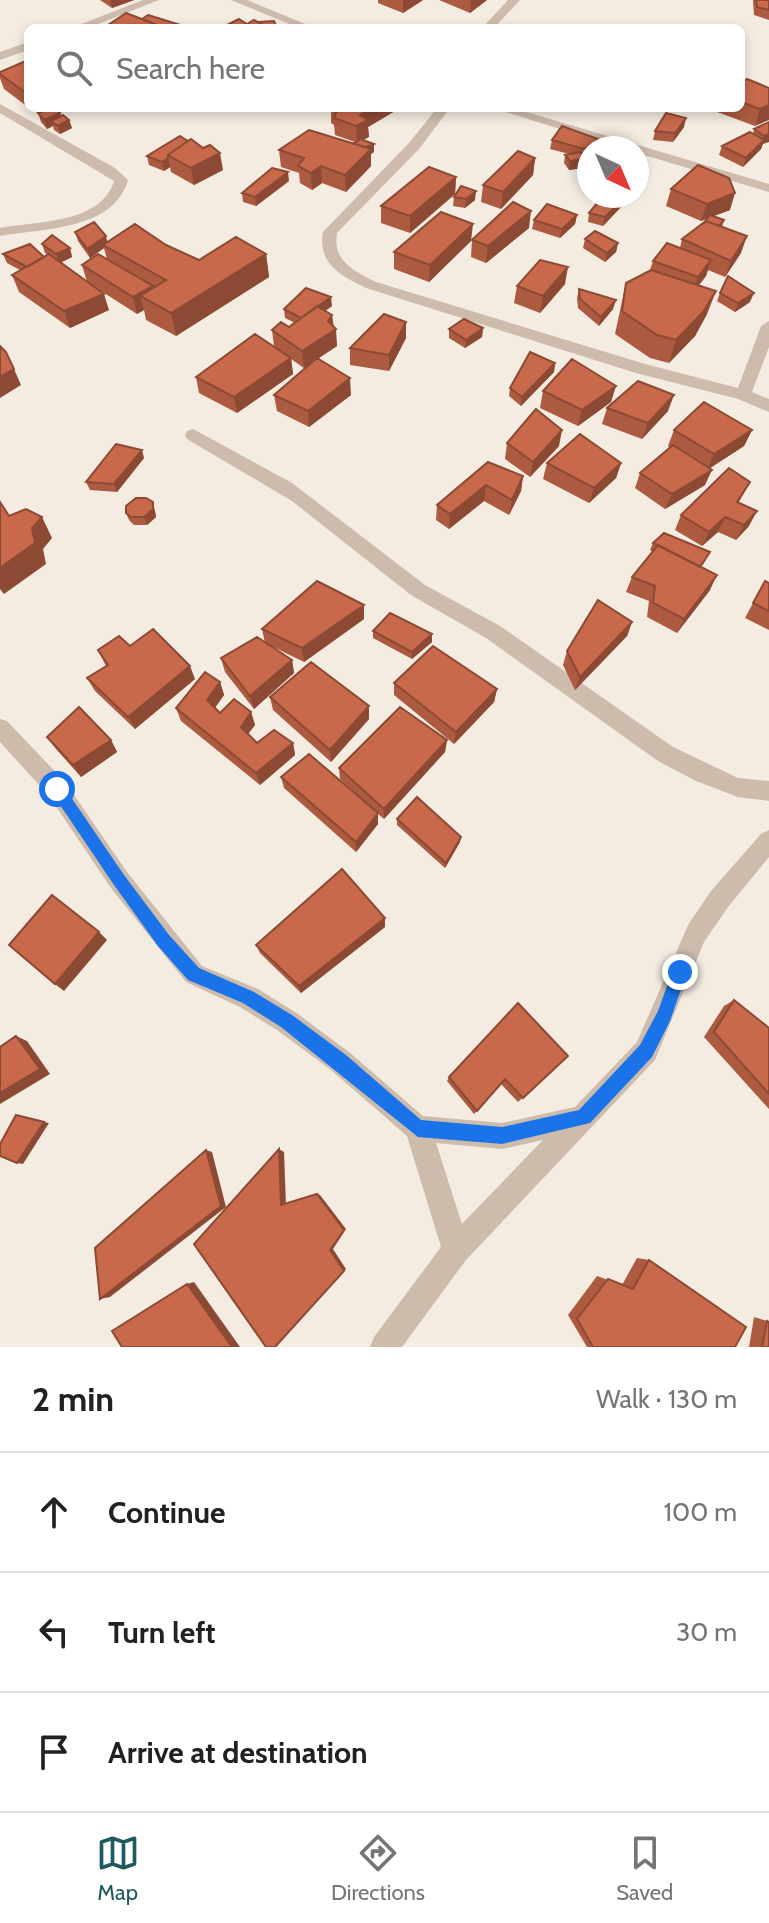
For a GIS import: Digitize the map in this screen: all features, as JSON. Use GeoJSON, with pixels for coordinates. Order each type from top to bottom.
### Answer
{"type":"FeatureCollection","features":[{"type":"Feature","properties":{"kind":"street"},"geometry":{"type":"LineString","coordinates":[[88,24],[153,0]]}},
{"type":"Feature","properties":{"kind":"street"},"geometry":{"type":"LineString","coordinates":[[237,0],[299,24]]}},
{"type":"Feature","properties":{"kind":"street"},"geometry":{"type":"LineString","coordinates":[[492,24],[514,0]]}},
{"type":"Feature","properties":{"kind":"street"},"geometry":{"type":"LineString","coordinates":[[0,56],[24,47]]}},
{"type":"Feature","properties":{"kind":"street"},"geometry":{"type":"LineString","coordinates":[[0,108],[121,180],[121,190],[117,195],[92,214],[0,232]]}},
{"type":"Feature","properties":{"kind":"street"},"geometry":{"type":"LineString","coordinates":[[441,112],[414,146],[330,232],[327,243],[329,253],[343,272],[371,285],[642,369],[743,395],[769,406]]}},
{"type":"Feature","properties":{"kind":"street"},"geometry":{"type":"LineString","coordinates":[[511,112],[590,136]]}},
{"type":"Feature","properties":{"kind":"street"},"geometry":{"type":"LineString","coordinates":[[649,152],[769,188]]}},
{"type":"Feature","properties":{"kind":"street"},"geometry":{"type":"LineString","coordinates":[[743,395],[769,326]]}},
{"type":"Feature","properties":{"kind":"street"},"geometry":{"type":"LineString","coordinates":[[193,435],[300,498],[420,592],[493,632],[646,740],[719,781],[754,792],[769,791]]}},
{"type":"Feature","properties":{"kind":"street"},"geometry":{"type":"LineString","coordinates":[[0,728],[57,789],[119,880],[194,974],[249,998],[286,1021],[340,1061],[418,1128],[456,1250]]}},
{"type":"Feature","properties":{"kind":"street"},"geometry":{"type":"LineString","coordinates":[[384,1347],[456,1250],[646,1051],[665,1015],[680,972],[704,920],[769,841]]}},
{"type":"Feature","properties":{"kind":"street"},"geometry":{"type":"LineString","coordinates":[[418,1128],[502,1136],[584,1117]]}},
{"type":"Feature","properties":{"kind":"building"},"geometry":{"type":"Polygon","coordinates":[[[756,0],[769,0],[769,10],[757,7],[756,0]]]}},
{"type":"Feature","properties":{"kind":"building"},"geometry":{"type":"Polygon","coordinates":[[[126,13],[155,24],[110,24],[126,13]]]}},
{"type":"Feature","properties":{"kind":"building"},"geometry":{"type":"Polygon","coordinates":[[[148,15],[177,24],[155,24],[142,19],[148,15]]]}},
{"type":"Feature","properties":{"kind":"building"},"geometry":{"type":"Polygon","coordinates":[[[239,19],[247,24],[229,24],[239,19]]]}},
{"type":"Feature","properties":{"kind":"building"},"geometry":{"type":"Polygon","coordinates":[[[24,62],[24,92],[0,74],[24,62]]]}},
{"type":"Feature","properties":{"kind":"building"},"geometry":{"type":"Polygon","coordinates":[[[745,80],[769,88],[769,105],[760,109],[745,103],[745,80]]]}},
{"type":"Feature","properties":{"kind":"building"},"geometry":{"type":"Polygon","coordinates":[[[59,112],[60,113],[44,120],[38,113],[59,112]]]}},
{"type":"Feature","properties":{"kind":"building"},"geometry":{"type":"Polygon","coordinates":[[[336,112],[365,112],[360,115],[368,120],[356,126],[334,118],[336,112]]]}},
{"type":"Feature","properties":{"kind":"building"},"geometry":{"type":"Polygon","coordinates":[[[666,113],[686,118],[675,133],[655,131],[666,113]]]}},
{"type":"Feature","properties":{"kind":"building"},"geometry":{"type":"Polygon","coordinates":[[[63,115],[69,120],[58,126],[51,121],[63,115]]]}},
{"type":"Feature","properties":{"kind":"building"},"geometry":{"type":"Polygon","coordinates":[[[769,122],[769,134],[764,136],[754,129],[769,122]]]}},
{"type":"Feature","properties":{"kind":"building"},"geometry":{"type":"Polygon","coordinates":[[[562,126],[590,136],[577,136],[577,147],[552,140],[562,126]]]}},
{"type":"Feature","properties":{"kind":"building"},"geometry":{"type":"Polygon","coordinates":[[[309,130],[371,149],[345,175],[321,166],[311,173],[298,166],[304,158],[279,150],[309,130]]]}},
{"type":"Feature","properties":{"kind":"building"},"geometry":{"type":"Polygon","coordinates":[[[750,132],[764,140],[746,158],[722,146],[750,132]]]}},
{"type":"Feature","properties":{"kind":"building"},"geometry":{"type":"Polygon","coordinates":[[[180,136],[188,141],[162,162],[147,156],[180,136]]]}},
{"type":"Feature","properties":{"kind":"building"},"geometry":{"type":"Polygon","coordinates":[[[191,139],[203,148],[210,145],[220,153],[191,168],[168,155],[191,139]]]}},
{"type":"Feature","properties":{"kind":"building"},"geometry":{"type":"Polygon","coordinates":[[[360,139],[374,144],[366,147],[354,144],[360,139]]]}},
{"type":"Feature","properties":{"kind":"building"},"geometry":{"type":"Polygon","coordinates":[[[518,151],[535,158],[503,192],[483,185],[518,151]]]}},
{"type":"Feature","properties":{"kind":"building"},"geometry":{"type":"Polygon","coordinates":[[[577,152],[577,160],[570,161],[565,155],[577,152]]]}},
{"type":"Feature","properties":{"kind":"building"},"geometry":{"type":"Polygon","coordinates":[[[698,165],[729,178],[735,193],[707,204],[671,189],[698,165]]]}},
{"type":"Feature","properties":{"kind":"building"},"geometry":{"type":"Polygon","coordinates":[[[429,167],[456,177],[410,216],[381,206],[429,167]]]}},
{"type":"Feature","properties":{"kind":"building"},"geometry":{"type":"Polygon","coordinates":[[[272,168],[288,172],[255,197],[242,193],[272,168]]]}},
{"type":"Feature","properties":{"kind":"building"},"geometry":{"type":"Polygon","coordinates":[[[461,186],[476,191],[466,199],[454,197],[461,186]]]}},
{"type":"Feature","properties":{"kind":"building"},"geometry":{"type":"Polygon","coordinates":[[[513,202],[531,211],[488,246],[472,240],[513,202]]]}},
{"type":"Feature","properties":{"kind":"building"},"geometry":{"type":"Polygon","coordinates":[[[547,204],[577,215],[562,229],[534,220],[547,204]]]}},
{"type":"Feature","properties":{"kind":"building"},"geometry":{"type":"Polygon","coordinates":[[[593,208],[614,208],[605,217],[589,213],[593,208]]]}},
{"type":"Feature","properties":{"kind":"building"},"geometry":{"type":"Polygon","coordinates":[[[441,212],[473,224],[430,265],[394,252],[441,212]]]}},
{"type":"Feature","properties":{"kind":"building"},"geometry":{"type":"Polygon","coordinates":[[[710,215],[724,220],[719,226],[706,221],[703,224],[710,215]]]}},
{"type":"Feature","properties":{"kind":"building"},"geometry":{"type":"Polygon","coordinates":[[[706,221],[747,236],[731,261],[682,239],[706,221]]]}},
{"type":"Feature","properties":{"kind":"building"},"geometry":{"type":"Polygon","coordinates":[[[94,222],[106,236],[87,249],[75,232],[94,222]]]}},
{"type":"Feature","properties":{"kind":"building"},"geometry":{"type":"Polygon","coordinates":[[[135,224],[166,245],[199,260],[236,237],[266,254],[171,313],[140,296],[166,280],[103,245],[135,224]]]}},
{"type":"Feature","properties":{"kind":"building"},"geometry":{"type":"Polygon","coordinates":[[[595,231],[618,243],[607,253],[585,239],[595,231]]]}},
{"type":"Feature","properties":{"kind":"building"},"geometry":{"type":"Polygon","coordinates":[[[52,235],[70,248],[56,254],[42,244],[52,235]]]}},
{"type":"Feature","properties":{"kind":"building"},"geometry":{"type":"Polygon","coordinates":[[[667,243],[711,260],[698,277],[653,261],[667,243]]]}},
{"type":"Feature","properties":{"kind":"building"},"geometry":{"type":"Polygon","coordinates":[[[30,244],[44,257],[27,267],[3,254],[30,244]]]}},
{"type":"Feature","properties":{"kind":"building"},"geometry":{"type":"Polygon","coordinates":[[[49,254],[104,294],[64,311],[12,275],[49,254]]]}},
{"type":"Feature","properties":{"kind":"building"},"geometry":{"type":"Polygon","coordinates":[[[98,254],[153,286],[133,297],[82,265],[98,254]]]}},
{"type":"Feature","properties":{"kind":"building"},"geometry":{"type":"Polygon","coordinates":[[[540,260],[568,267],[543,296],[517,286],[540,260]]]}},
{"type":"Feature","properties":{"kind":"building"},"geometry":{"type":"Polygon","coordinates":[[[651,270],[716,291],[703,312],[676,340],[657,335],[622,311],[626,283],[651,270]]]}},
{"type":"Feature","properties":{"kind":"building"},"geometry":{"type":"Polygon","coordinates":[[[728,276],[754,293],[738,303],[720,293],[728,276]]]}},
{"type":"Feature","properties":{"kind":"building"},"geometry":{"type":"Polygon","coordinates":[[[306,288],[331,297],[301,318],[284,309],[306,288]]]}},
{"type":"Feature","properties":{"kind":"building"},"geometry":{"type":"Polygon","coordinates":[[[579,289],[616,300],[601,317],[580,299],[579,289]]]}},
{"type":"Feature","properties":{"kind":"building"},"geometry":{"type":"Polygon","coordinates":[[[317,306],[332,315],[328,321],[336,329],[302,351],[272,330],[281,322],[289,327],[317,306]]]}},
{"type":"Feature","properties":{"kind":"building"},"geometry":{"type":"Polygon","coordinates":[[[384,314],[406,322],[389,355],[350,348],[384,314]]]}},
{"type":"Feature","properties":{"kind":"building"},"geometry":{"type":"Polygon","coordinates":[[[464,319],[483,328],[466,340],[449,329],[464,319]]]}},
{"type":"Feature","properties":{"kind":"building"},"geometry":{"type":"Polygon","coordinates":[[[255,334],[291,358],[234,397],[196,377],[255,334]]]}},
{"type":"Feature","properties":{"kind":"building"},"geometry":{"type":"Polygon","coordinates":[[[0,346],[14,369],[0,377],[0,346]]]}},
{"type":"Feature","properties":{"kind":"building"},"geometry":{"type":"Polygon","coordinates":[[[530,352],[555,363],[522,397],[510,388],[530,352]]]}},
{"type":"Feature","properties":{"kind":"building"},"geometry":{"type":"Polygon","coordinates":[[[317,358],[350,378],[308,411],[274,395],[317,358]]]}},
{"type":"Feature","properties":{"kind":"building"},"geometry":{"type":"Polygon","coordinates":[[[572,359],[616,386],[582,410],[543,391],[572,359]]]}},
{"type":"Feature","properties":{"kind":"building"},"geometry":{"type":"Polygon","coordinates":[[[638,381],[674,395],[648,423],[607,408],[638,381]]]}},
{"type":"Feature","properties":{"kind":"building"},"geometry":{"type":"Polygon","coordinates":[[[704,402],[752,430],[714,454],[674,430],[704,402]]]}},
{"type":"Feature","properties":{"kind":"building"},"geometry":{"type":"Polygon","coordinates":[[[536,409],[562,430],[533,462],[507,443],[536,409]]]}},
{"type":"Feature","properties":{"kind":"building"},"geometry":{"type":"Polygon","coordinates":[[[580,434],[621,463],[594,488],[547,463],[580,434]]]}},
{"type":"Feature","properties":{"kind":"building"},"geometry":{"type":"Polygon","coordinates":[[[116,444],[142,450],[114,484],[86,482],[116,444]]]}},
{"type":"Feature","properties":{"kind":"building"},"geometry":{"type":"Polygon","coordinates":[[[673,445],[712,470],[672,494],[640,473],[673,445]]]}},
{"type":"Feature","properties":{"kind":"building"},"geometry":{"type":"Polygon","coordinates":[[[488,462],[523,476],[512,500],[486,485],[450,514],[437,505],[488,462]]]}},
{"type":"Feature","properties":{"kind":"building"},"geometry":{"type":"Polygon","coordinates":[[[729,468],[750,482],[737,502],[757,511],[744,525],[725,517],[709,532],[681,515],[729,468]]]}},
{"type":"Feature","properties":{"kind":"building"},"geometry":{"type":"Polygon","coordinates":[[[136,498],[153,502],[153,509],[144,517],[131,517],[126,513],[126,506],[136,498]]]}},
{"type":"Feature","properties":{"kind":"building"},"geometry":{"type":"Polygon","coordinates":[[[0,502],[9,516],[26,509],[42,517],[32,528],[35,543],[0,568],[0,502]]]}},
{"type":"Feature","properties":{"kind":"building"},"geometry":{"type":"Polygon","coordinates":[[[664,533],[710,552],[700,567],[653,543],[664,533]]]}},
{"type":"Feature","properties":{"kind":"building"},"geometry":{"type":"Polygon","coordinates":[[[658,545],[717,575],[684,619],[653,603],[655,586],[632,577],[658,545]]]}},
{"type":"Feature","properties":{"kind":"building"},"geometry":{"type":"Polygon","coordinates":[[[317,581],[364,605],[302,648],[262,629],[317,581]]]}},
{"type":"Feature","properties":{"kind":"building"},"geometry":{"type":"Polygon","coordinates":[[[765,581],[769,583],[769,611],[753,603],[765,581]]]}},
{"type":"Feature","properties":{"kind":"building"},"geometry":{"type":"Polygon","coordinates":[[[598,600],[632,622],[580,677],[567,651],[598,600]]]}},
{"type":"Feature","properties":{"kind":"building"},"geometry":{"type":"Polygon","coordinates":[[[390,613],[432,634],[412,652],[373,631],[390,613]]]}},
{"type":"Feature","properties":{"kind":"building"},"geometry":{"type":"Polygon","coordinates":[[[153,629],[190,666],[128,717],[87,678],[108,665],[98,650],[119,636],[130,646],[153,629]]]}},
{"type":"Feature","properties":{"kind":"building"},"geometry":{"type":"Polygon","coordinates":[[[257,637],[292,660],[250,696],[221,658],[257,637]]]}},
{"type":"Feature","properties":{"kind":"building"},"geometry":{"type":"Polygon","coordinates":[[[433,646],[497,689],[456,732],[394,683],[433,646]]]}},
{"type":"Feature","properties":{"kind":"building"},"geometry":{"type":"Polygon","coordinates":[[[311,662],[369,706],[330,750],[270,697],[311,662]]]}},
{"type":"Feature","properties":{"kind":"building"},"geometry":{"type":"Polygon","coordinates":[[[205,672],[220,682],[207,700],[220,713],[234,699],[251,712],[241,727],[257,743],[274,730],[293,743],[256,773],[176,708],[205,672]]]}},
{"type":"Feature","properties":{"kind":"building"},"geometry":{"type":"Polygon","coordinates":[[[79,707],[111,740],[73,765],[47,737],[79,707]]]}},
{"type":"Feature","properties":{"kind":"building"},"geometry":{"type":"Polygon","coordinates":[[[400,707],[447,740],[384,809],[339,768],[400,707]]]}},
{"type":"Feature","properties":{"kind":"building"},"geometry":{"type":"Polygon","coordinates":[[[309,754],[378,813],[356,842],[281,777],[309,754]]]}},
{"type":"Feature","properties":{"kind":"building"},"geometry":{"type":"Polygon","coordinates":[[[417,797],[461,837],[446,863],[397,819],[417,797]]]}},
{"type":"Feature","properties":{"kind":"building"},"geometry":{"type":"Polygon","coordinates":[[[342,869],[385,918],[299,986],[256,945],[342,869]]]}},
{"type":"Feature","properties":{"kind":"building"},"geometry":{"type":"Polygon","coordinates":[[[52,895],[99,932],[55,984],[9,945],[52,895]]]}},
{"type":"Feature","properties":{"kind":"building"},"geometry":{"type":"Polygon","coordinates":[[[734,1000],[769,1028],[769,1094],[714,1032],[734,1000]]]}},
{"type":"Feature","properties":{"kind":"building"},"geometry":{"type":"Polygon","coordinates":[[[518,1003],[568,1056],[523,1098],[505,1079],[477,1111],[449,1077],[518,1003]]]}},
{"type":"Feature","properties":{"kind":"building"},"geometry":{"type":"Polygon","coordinates":[[[16,1036],[40,1069],[0,1093],[0,1047],[16,1036]]]}},
{"type":"Feature","properties":{"kind":"building"},"geometry":{"type":"Polygon","coordinates":[[[16,1115],[44,1122],[17,1163],[0,1156],[0,1144],[16,1115]]]}},
{"type":"Feature","properties":{"kind":"building"},"geometry":{"type":"Polygon","coordinates":[[[279,1149],[281,1205],[317,1194],[344,1230],[330,1250],[344,1271],[275,1347],[266,1347],[194,1244],[279,1149]]]}},
{"type":"Feature","properties":{"kind":"building"},"geometry":{"type":"Polygon","coordinates":[[[206,1150],[221,1206],[100,1299],[95,1248],[206,1150]]]}},
{"type":"Feature","properties":{"kind":"building"},"geometry":{"type":"Polygon","coordinates":[[[649,1260],[746,1327],[735,1347],[593,1347],[577,1319],[608,1279],[633,1289],[649,1260]]]}},
{"type":"Feature","properties":{"kind":"building"},"geometry":{"type":"Polygon","coordinates":[[[187,1284],[232,1347],[122,1347],[112,1331],[187,1284]]]}},
{"type":"Feature","properties":{"kind":"building"},"geometry":{"type":"Polygon","coordinates":[[[767,1321],[769,1347],[762,1347],[767,1321]]]}},
{"type":"Feature","properties":{"kind":"route"},"geometry":{"type":"LineString","coordinates":[[57,789],[119,880],[194,974],[249,998],[286,1021],[340,1061],[418,1128],[502,1136],[584,1117],[646,1051],[665,1015],[680,972]]}}]}
